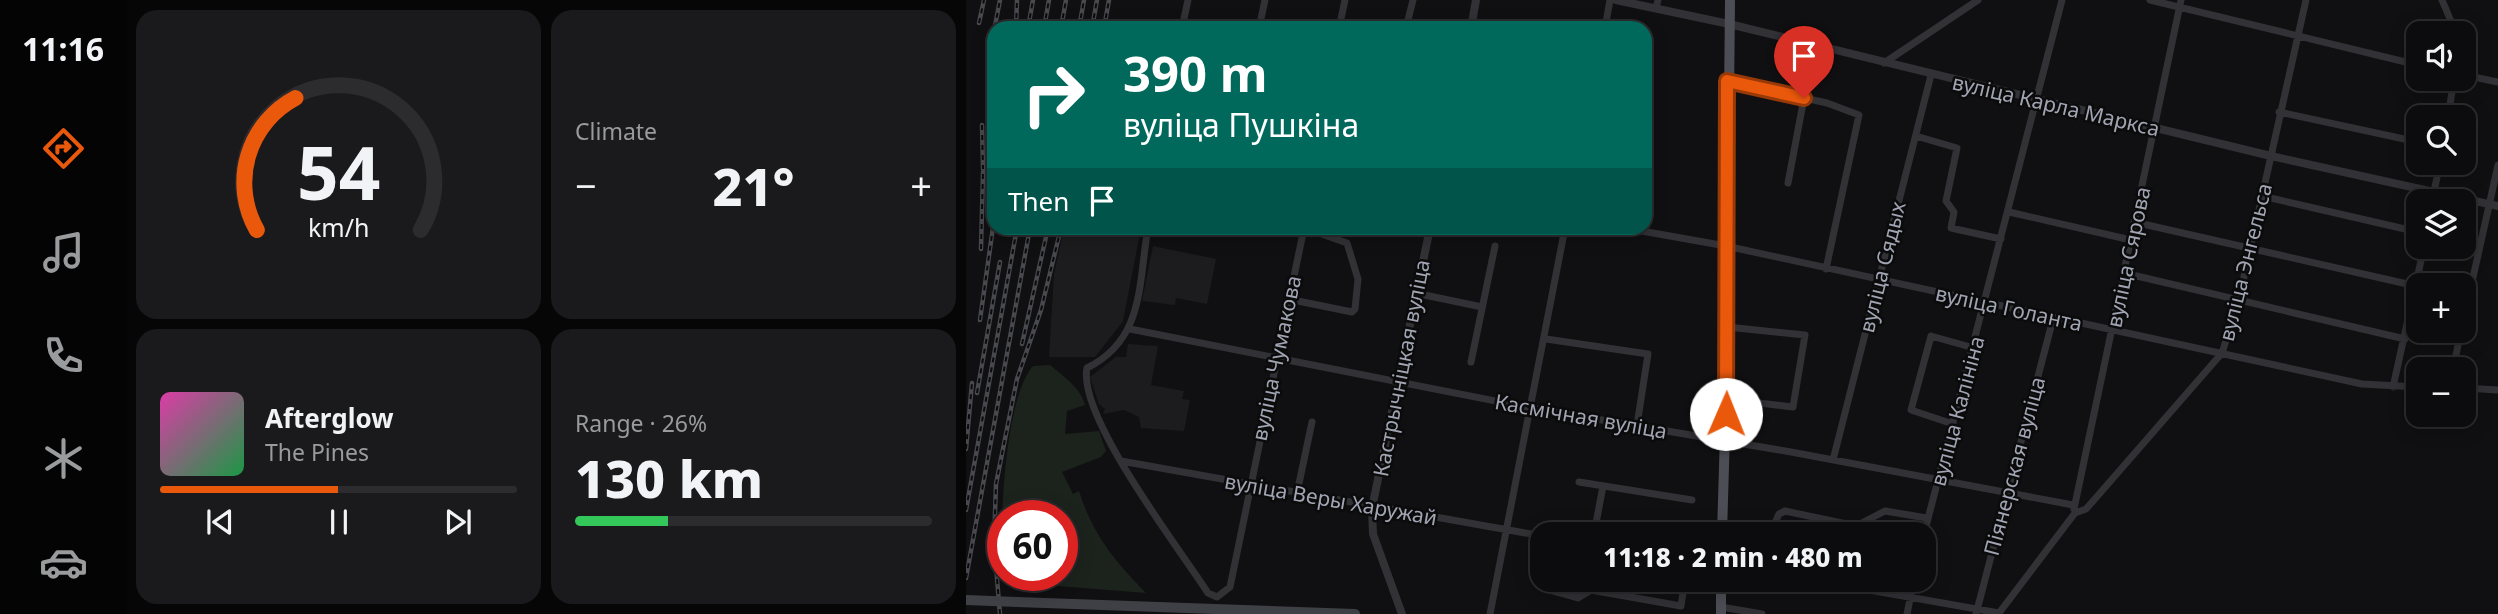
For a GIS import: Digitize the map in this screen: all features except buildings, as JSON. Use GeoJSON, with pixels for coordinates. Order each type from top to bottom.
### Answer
{"type":"FeatureCollection","features":[{"type":"Feature","properties":{"kind":"main road"},"geometry":{"type":"LineString","coordinates":[[1722,522],[1730,0]]}},
{"type":"Feature","properties":{"kind":"main road"},"geometry":{"type":"LineString","coordinates":[[1721,592],[1721,610]]}},
{"type":"Feature","properties":{"kind":"main road"},"geometry":{"type":"LineString","coordinates":[[966,600],[1355,614]]}},
{"type":"Feature","properties":{"kind":"street"},"geometry":{"type":"LineString","coordinates":[[1184,21],[1188,0]]}},
{"type":"Feature","properties":{"kind":"street"},"geometry":{"type":"LineString","coordinates":[[1260,21],[1265,0]]}},
{"type":"Feature","properties":{"kind":"street"},"geometry":{"type":"LineString","coordinates":[[1340,21],[1345,0]]}},
{"type":"Feature","properties":{"kind":"street"},"geometry":{"type":"LineString","coordinates":[[1408,21],[1413,0]]}},
{"type":"Feature","properties":{"kind":"street"},"geometry":{"type":"LineString","coordinates":[[1472,21],[1476,0]]}},
{"type":"Feature","properties":{"kind":"street"},"geometry":{"type":"LineString","coordinates":[[1606,21],[1610,0]]}},
{"type":"Feature","properties":{"kind":"street","name":"вуліца Карла Маркса"},"geometry":{"type":"LineString","coordinates":[[1616,0],[1657,4],[1931,75],[2406,190]]}},
{"type":"Feature","properties":{"kind":"street"},"geometry":{"type":"LineString","coordinates":[[1884,63],[1978,0]]}},
{"type":"Feature","properties":{"kind":"street","name":"вуліца Калініна"},"geometry":{"type":"LineString","coordinates":[[1926,522],[1986,303],[2034,99],[2062,0]]}},
{"type":"Feature","properties":{"kind":"street"},"geometry":{"type":"LineString","coordinates":[[2150,0],[2181,3],[2298,37],[2406,62]]}},
{"type":"Feature","properties":{"kind":"street","name":"вуліца Энгельса"},"geometry":{"type":"LineString","coordinates":[[1999,612],[2074,509],[2086,509],[2222,353],[2239,299],[2305,0]]}},
{"type":"Feature","properties":{"kind":"street"},"geometry":{"type":"LineString","coordinates":[[2442,0],[2451,21]]}},
{"type":"Feature","properties":{"kind":"street","name":"вуліца Сярова"},"geometry":{"type":"LineString","coordinates":[[2074,509],[2134,222],[2157,128],[2181,3]]}},
{"type":"Feature","properties":{"kind":"street","name":"вуліца Сядых"},"geometry":{"type":"LineString","coordinates":[[1833,460],[1931,75]]}},
{"type":"Feature","properties":{"kind":"street"},"geometry":{"type":"LineString","coordinates":[[2476,77],[2498,82]]}},
{"type":"Feature","properties":{"kind":"street"},"geometry":{"type":"LineString","coordinates":[[1727,81],[1804,98],[1859,115],[1826,269]]}},
{"type":"Feature","properties":{"kind":"street"},"geometry":{"type":"LineString","coordinates":[[1787,183],[1804,98]]}},
{"type":"Feature","properties":{"kind":"street"},"geometry":{"type":"LineString","coordinates":[[2279,112],[2406,139]]}},
{"type":"Feature","properties":{"kind":"street"},"geometry":{"type":"LineString","coordinates":[[1916,136],[1957,148],[1946,201],[1954,212],[1951,228],[2001,239]]}},
{"type":"Feature","properties":{"kind":"street"},"geometry":{"type":"LineString","coordinates":[[2475,273],[2493,205],[2498,165]]}},
{"type":"Feature","properties":{"kind":"street"},"geometry":{"type":"LineString","coordinates":[[2262,196],[2406,229]]}},
{"type":"Feature","properties":{"kind":"street"},"geometry":{"type":"LineString","coordinates":[[2009,212],[2131,240]]}},
{"type":"Feature","properties":{"kind":"street"},"geometry":{"type":"LineString","coordinates":[[2134,222],[2406,284]]}},
{"type":"Feature","properties":{"kind":"street","name":"вуліца Голанта"},"geometry":{"type":"LineString","coordinates":[[1652,233],[1726,246],[2362,384],[2406,387]]}},
{"type":"Feature","properties":{"kind":"street"},"geometry":{"type":"LineString","coordinates":[[1121,461],[1084,381],[1087,368],[1119,345],[1130,329],[1147,235]]}},
{"type":"Feature","properties":{"kind":"street","name":"вуліца Чумакова"},"geometry":{"type":"LineString","coordinates":[[1121,461],[1208,593],[1217,597],[1230,587],[1275,357],[1302,235]]}},
{"type":"Feature","properties":{"kind":"street"},"geometry":{"type":"LineString","coordinates":[[1288,299],[1352,312],[1355,309],[1358,279],[1347,243],[1324,235]]}},
{"type":"Feature","properties":{"kind":"street","name":"Кастрычніцкая вуліца"},"geometry":{"type":"LineString","coordinates":[[1402,614],[1402,607],[1373,534],[1372,508],[1428,235]]}},
{"type":"Feature","properties":{"kind":"street"},"geometry":{"type":"LineString","coordinates":[[1490,614],[1546,339],[1564,235]]}},
{"type":"Feature","properties":{"kind":"street"},"geometry":{"type":"LineString","coordinates":[[1471,362],[1495,246]]}},
{"type":"Feature","properties":{"kind":"street"},"geometry":{"type":"LineString","coordinates":[[2124,273],[2404,339]]}},
{"type":"Feature","properties":{"kind":"street"},"geometry":{"type":"LineString","coordinates":[[1415,293],[1482,307]]}},
{"type":"Feature","properties":{"kind":"street","name":"Піянерская вуліца"},"geometry":{"type":"LineString","coordinates":[[1976,611],[2053,318]]}},
{"type":"Feature","properties":{"kind":"street"},"geometry":{"type":"LineString","coordinates":[[1726,399],[1793,407],[1805,335],[1727,327]]}},
{"type":"Feature","properties":{"kind":"street","name":"Касмічная вуліца"},"geometry":{"type":"LineString","coordinates":[[1130,329],[1531,408],[2006,491],[2074,509]]}},
{"type":"Feature","properties":{"kind":"street"},"geometry":{"type":"LineString","coordinates":[[2393,387],[2406,330]]}},
{"type":"Feature","properties":{"kind":"street"},"geometry":{"type":"LineString","coordinates":[[1952,425],[1911,410],[1931,336],[1974,348]]}},
{"type":"Feature","properties":{"kind":"street"},"geometry":{"type":"LineString","coordinates":[[1546,339],[1648,354],[1637,425]]}},
{"type":"Feature","properties":{"kind":"street"},"geometry":{"type":"LineString","coordinates":[[2476,389],[2498,390]]}},
{"type":"Feature","properties":{"kind":"street"},"geometry":{"type":"LineString","coordinates":[[1297,493],[1312,422]]}},
{"type":"Feature","properties":{"kind":"street","name":"вуліца Веры Харужай"},"geometry":{"type":"LineString","coordinates":[[1121,461],[1372,508],[1530,534]]}},
{"type":"Feature","properties":{"kind":"street"},"geometry":{"type":"LineString","coordinates":[[1579,482],[1692,500]]}},
{"type":"Feature","properties":{"kind":"street"},"geometry":{"type":"LineString","coordinates":[[1596,522],[1603,486]]}},
{"type":"Feature","properties":{"kind":"street"},"geometry":{"type":"LineString","coordinates":[[1775,522],[1779,514],[1785,511],[1837,522]]}},
{"type":"Feature","properties":{"kind":"street"},"geometry":{"type":"LineString","coordinates":[[1864,522],[1885,511],[1927,518]]}},
{"type":"Feature","properties":{"kind":"street"},"geometry":{"type":"LineString","coordinates":[[1556,592],[1578,598],[1588,592]]}},
{"type":"Feature","properties":{"kind":"street"},"geometry":{"type":"LineString","coordinates":[[1602,592],[1681,606],[1683,592]]}},
{"type":"Feature","properties":{"kind":"street"},"geometry":{"type":"LineString","coordinates":[[1887,592],[1976,611],[1999,612]]}},
{"type":"Feature","properties":{"kind":"street"},"geometry":{"type":"LineString","coordinates":[[1907,614],[1912,592]]}},
{"type":"Feature","properties":{"kind":"street"},"geometry":{"type":"LineString","coordinates":[[1721,610],[1762,614]]}},
{"type":"Feature","properties":{"kind":"shaded area"},"geometry":{"type":"Polygon","coordinates":[[[1062,235],[1140,235],[1123,321],[1095,357],[1049,357],[1054,274],[1062,235]]]}},
{"type":"Feature","properties":{"kind":"shaded area"},"geometry":{"type":"Polygon","coordinates":[[[1153,246],[1216,259],[1207,304],[1176,298],[1175,305],[1142,301],[1153,246]]]}},
{"type":"Feature","properties":{"kind":"shaded area"},"geometry":{"type":"Polygon","coordinates":[[[1128,344],[1158,346],[1151,385],[1184,391],[1182,399],[1190,400],[1184,431],[1141,428],[1139,417],[1124,410],[1103,414],[1105,409],[1099,404],[1090,377],[1116,357],[1126,357],[1128,344]]]}},
{"type":"Feature","properties":{"kind":"shaded area"},"geometry":{"type":"Polygon","coordinates":[[[1050,365],[1076,388],[1083,399],[1085,405],[1067,411],[1065,434],[1099,431],[1106,451],[1101,457],[1062,472],[1073,494],[1079,491],[1091,521],[1106,546],[1146,593],[1078,588],[1078,500],[1003,500],[1016,405],[1023,382],[1033,366],[1050,365]]]}},
{"type":"Feature","properties":{"kind":"railway"},"geometry":{"type":"LineString","coordinates":[[979,23],[984,0]]}},
{"type":"Feature","properties":{"kind":"railway"},"geometry":{"type":"LineString","coordinates":[[996,21],[1000,0]]}},
{"type":"Feature","properties":{"kind":"railway"},"geometry":{"type":"LineString","coordinates":[[1016,21],[1017,0]]}},
{"type":"Feature","properties":{"kind":"railway"},"geometry":{"type":"LineString","coordinates":[[1029,21],[1033,0]]}},
{"type":"Feature","properties":{"kind":"railway"},"geometry":{"type":"LineString","coordinates":[[1045,21],[1049,0]]}},
{"type":"Feature","properties":{"kind":"railway"},"geometry":{"type":"LineString","coordinates":[[1062,21],[1066,0]]}},
{"type":"Feature","properties":{"kind":"railway"},"geometry":{"type":"LineString","coordinates":[[1080,21],[1084,0]]}},
{"type":"Feature","properties":{"kind":"railway"},"geometry":{"type":"LineString","coordinates":[[1093,21],[1097,0]]}},
{"type":"Feature","properties":{"kind":"railway"},"geometry":{"type":"LineString","coordinates":[[1105,21],[1109,0]]}},
{"type":"Feature","properties":{"kind":"railway"},"geometry":{"type":"LineString","coordinates":[[982,125],[983,169]]}},
{"type":"Feature","properties":{"kind":"railway"},"geometry":{"type":"LineString","coordinates":[[981,249],[983,172]]}},
{"type":"Feature","properties":{"kind":"railway"},"geometry":{"type":"LineString","coordinates":[[980,320],[992,235]]}},
{"type":"Feature","properties":{"kind":"railway"},"geometry":{"type":"LineString","coordinates":[[966,510],[1016,235]]}},
{"type":"Feature","properties":{"kind":"railway"},"geometry":{"type":"LineString","coordinates":[[966,578],[1029,235]]}},
{"type":"Feature","properties":{"kind":"railway"},"geometry":{"type":"LineString","coordinates":[[1022,344],[1046,235]]}},
{"type":"Feature","properties":{"kind":"railway"},"geometry":{"type":"LineString","coordinates":[[1000,614],[994,544],[996,484],[1017,379],[1041,310],[1059,235]]}},
{"type":"Feature","properties":{"kind":"railway"},"geometry":{"type":"LineString","coordinates":[[977,393],[1000,262]]}},
{"type":"Feature","properties":{"kind":"railway"},"geometry":{"type":"LineString","coordinates":[[966,449],[972,383]]}},
{"type":"Feature","properties":{"kind":"route"},"geometry":{"type":"LineString","coordinates":[[1726,414],[1727,81],[1804,98]]}}]}
